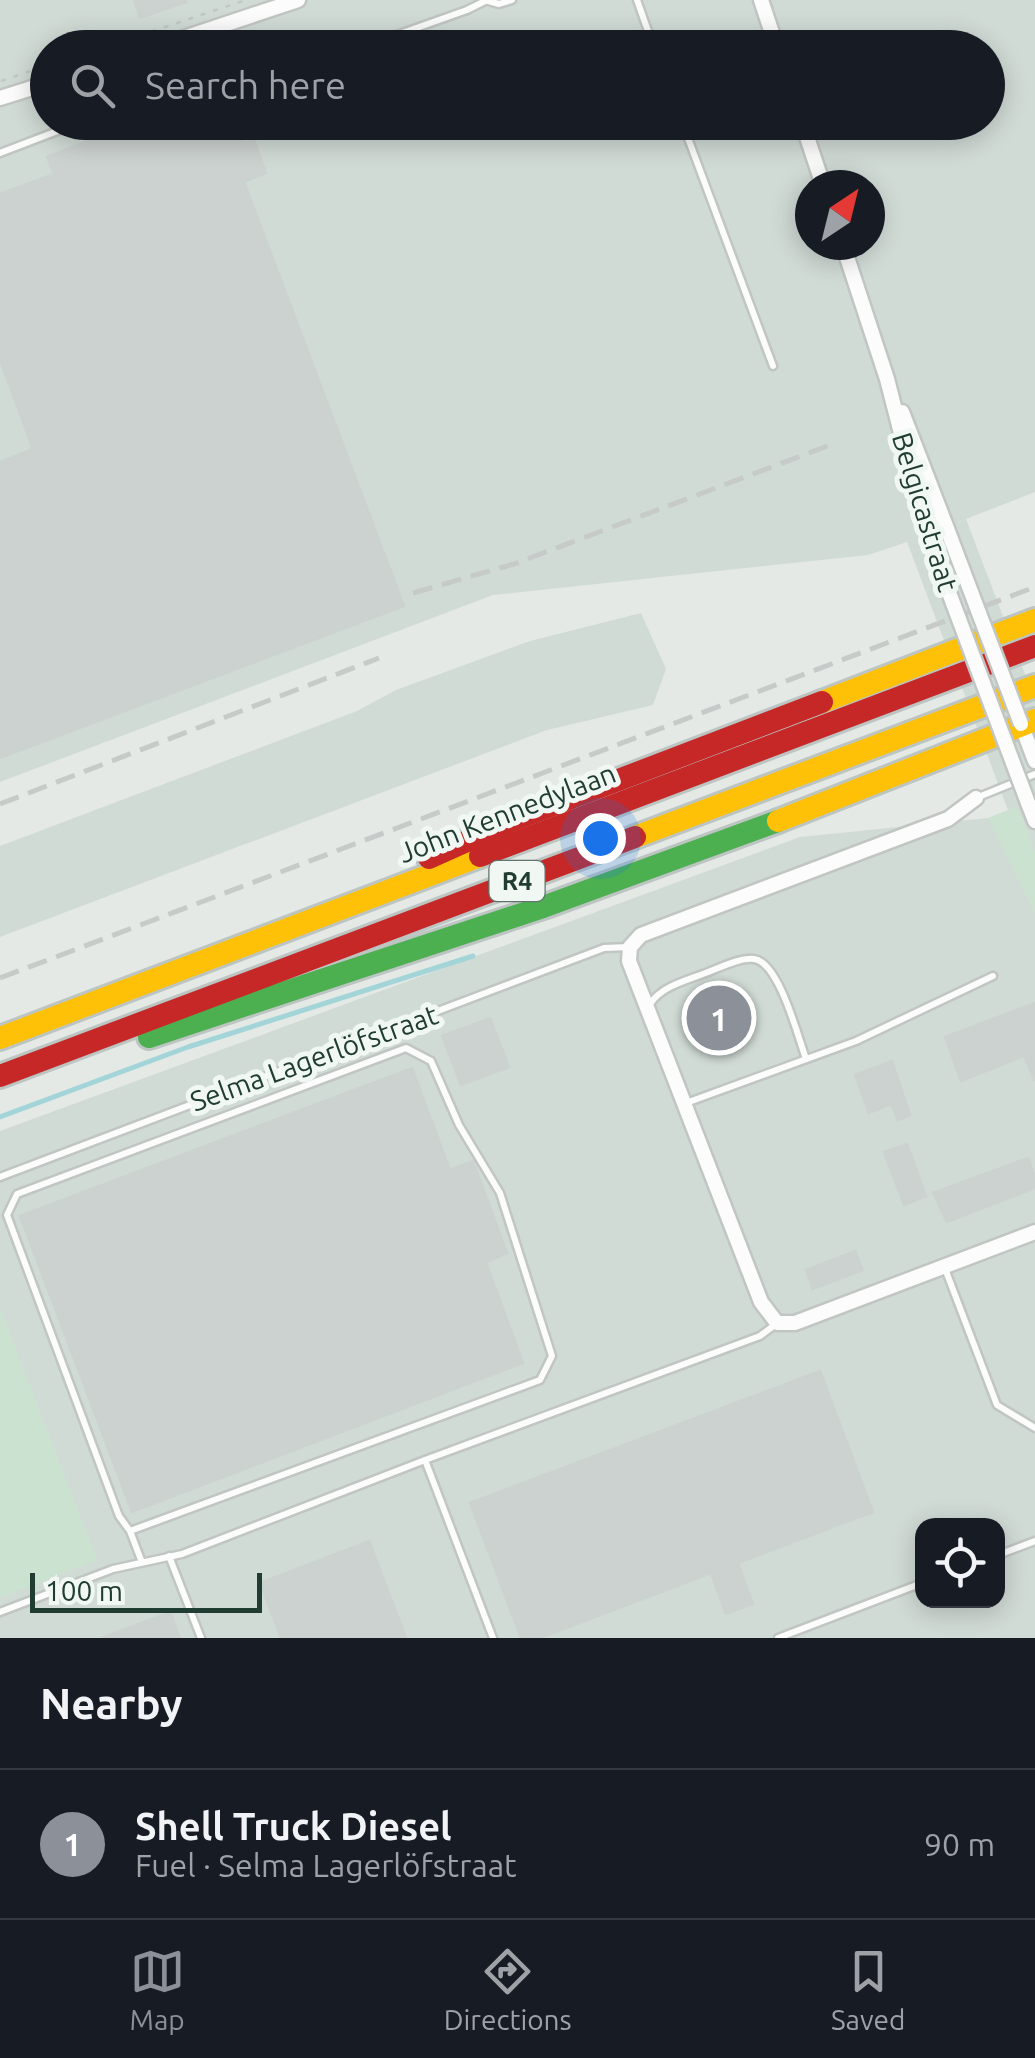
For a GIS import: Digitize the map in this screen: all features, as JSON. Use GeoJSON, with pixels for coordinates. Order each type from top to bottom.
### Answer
{"type":"FeatureCollection","features":[{"type":"Feature","properties":{"kind":"highway"},"geometry":{"type":"LineString","coordinates":[[978,641],[1035,620]]}},
{"type":"Feature","properties":{"kind":"highway","name":"R4"},"geometry":{"type":"LineString","coordinates":[[263,938],[378,880],[514,820],[978,641]]}},
{"type":"Feature","properties":{"kind":"highway","name":"John Kennedylaan"},"geometry":{"type":"LineString","coordinates":[[0,1038],[1035,646]]}},
{"type":"Feature","properties":{"kind":"highway","name":"R4"},"geometry":{"type":"LineString","coordinates":[[0,1076],[1035,686]]}},
{"type":"Feature","properties":{"kind":"highway","name":"R4"},"geometry":{"type":"LineString","coordinates":[[0,1092],[1035,702]]}},
{"type":"Feature","properties":{"kind":"highway"},"geometry":{"type":"LineString","coordinates":[[140,1040],[543,907],[740,836],[1023,725]]}},
{"type":"Feature","properties":{"kind":"street"},"geometry":{"type":"LineString","coordinates":[[208,30],[298,0]]}},
{"type":"Feature","properties":{"kind":"street"},"geometry":{"type":"LineString","coordinates":[[762,0],[772,30]]}},
{"type":"Feature","properties":{"kind":"street"},"geometry":{"type":"LineString","coordinates":[[0,98],[30,89]]}},
{"type":"Feature","properties":{"kind":"street"},"geometry":{"type":"LineString","coordinates":[[808,140],[818,170]]}},
{"type":"Feature","properties":{"kind":"street","name":"Belgicastraat"},"geometry":{"type":"LineString","coordinates":[[848,260],[887,379],[927,534],[978,641]]}},
{"type":"Feature","properties":{"kind":"street","name":"Belgicastraat"},"geometry":{"type":"LineString","coordinates":[[887,379],[922,458],[946,526],[978,641]]}},
{"type":"Feature","properties":{"kind":"street"},"geometry":{"type":"LineString","coordinates":[[978,641],[1023,725],[1035,761]]}},
{"type":"Feature","properties":{"kind":"street"},"geometry":{"type":"LineString","coordinates":[[978,641],[1023,725],[1028,803],[1035,822]]}},
{"type":"Feature","properties":{"kind":"street","name":"Selma Lagerlöfstraat"},"geometry":{"type":"LineString","coordinates":[[630,947],[640,935],[948,819],[976,798]]}},
{"type":"Feature","properties":{"kind":"street"},"geometry":{"type":"LineString","coordinates":[[630,947],[630,961],[760,1302],[777,1324],[794,1323],[1035,1232]]}},
{"type":"Feature","properties":{"kind":"lane"},"geometry":{"type":"LineString","coordinates":[[411,30],[485,0],[500,4],[512,0]]}},
{"type":"Feature","properties":{"kind":"lane"},"geometry":{"type":"LineString","coordinates":[[636,0],[647,30]]}},
{"type":"Feature","properties":{"kind":"lane"},"geometry":{"type":"LineString","coordinates":[[0,152],[32,140]]}},
{"type":"Feature","properties":{"kind":"lane"},"geometry":{"type":"LineString","coordinates":[[689,140],[773,366]]}},
{"type":"Feature","properties":{"kind":"lane"},"geometry":{"type":"LineString","coordinates":[[976,798],[1035,774]]}},
{"type":"Feature","properties":{"kind":"lane","name":"Selma Lagerlöfstraat"},"geometry":{"type":"LineString","coordinates":[[0,1176],[604,948],[630,947]]}},
{"type":"Feature","properties":{"kind":"lane"},"geometry":{"type":"LineString","coordinates":[[648,1009],[662,992],[682,982],[750,958],[762,960],[775,976],[806,1059]]}},
{"type":"Feature","properties":{"kind":"lane"},"geometry":{"type":"LineString","coordinates":[[684,1104],[856,1041],[992,976]]}},
{"type":"Feature","properties":{"kind":"lane"},"geometry":{"type":"LineString","coordinates":[[130,1531],[540,1380],[552,1356],[500,1192],[459,1125],[431,1061],[406,1048],[16,1194],[7,1215],[120,1516],[141,1560]]}},
{"type":"Feature","properties":{"kind":"lane"},"geometry":{"type":"LineString","coordinates":[[944,1266],[996,1405],[1035,1428]]}},
{"type":"Feature","properties":{"kind":"lane"},"geometry":{"type":"LineString","coordinates":[[0,1612],[141,1560],[170,1556],[760,1336],[777,1324]]}},
{"type":"Feature","properties":{"kind":"lane"},"geometry":{"type":"LineString","coordinates":[[425,1460],[494,1638]]}},
{"type":"Feature","properties":{"kind":"lane"},"geometry":{"type":"LineString","coordinates":[[1005,1552],[1035,1541]]}},
{"type":"Feature","properties":{"kind":"lane"},"geometry":{"type":"LineString","coordinates":[[170,1556],[201,1638]]}},
{"type":"Feature","properties":{"kind":"lane"},"geometry":{"type":"LineString","coordinates":[[778,1638],[915,1587]]}},
{"type":"Feature","properties":{"kind":"path"},"geometry":{"type":"LineString","coordinates":[[156,30],[246,0]]}},
{"type":"Feature","properties":{"kind":"path"},"geometry":{"type":"LineString","coordinates":[[0,81],[30,72]]}},
{"type":"Feature","properties":{"kind":"shaded area"},"geometry":{"type":"Polygon","coordinates":[[[0,0],[1035,0],[1035,492],[966,519],[1035,700],[1035,1638],[0,1638],[0,1131],[800,837],[988,818],[1008,810],[907,542],[868,555],[493,595],[0,782],[0,0]]]}},
{"type":"Feature","properties":{"kind":"shaded area"},"geometry":{"type":"Polygon","coordinates":[[[641,613],[666,669],[653,705],[547,730],[0,937],[0,846],[530,641],[641,613]]]}},
{"type":"Feature","properties":{"kind":"green space"},"geometry":{"type":"Polygon","coordinates":[[[1017,807],[1035,851],[1035,913],[988,818],[1017,807]]]}},
{"type":"Feature","properties":{"kind":"green space"},"geometry":{"type":"Polygon","coordinates":[[[0,1308],[97,1560],[0,1598],[0,1308]]]}},
{"type":"Feature","properties":{"kind":"building"},"geometry":{"type":"Polygon","coordinates":[[[134,0],[186,0],[186,2],[140,18],[134,0]]]}},
{"type":"Feature","properties":{"kind":"building"},"geometry":{"type":"Polygon","coordinates":[[[91,140],[254,140],[266,173],[244,182],[404,606],[0,758],[0,462],[33,449],[0,360],[0,194],[54,174],[47,157],[91,140]]]}},
{"type":"Feature","properties":{"kind":"building"},"geometry":{"type":"Polygon","coordinates":[[[1035,1003],[1035,1081],[1024,1056],[961,1081],[945,1037],[1035,1003]]]}},
{"type":"Feature","properties":{"kind":"building"},"geometry":{"type":"Polygon","coordinates":[[[490,1018],[509,1067],[461,1085],[442,1036],[490,1018]]]}},
{"type":"Feature","properties":{"kind":"building"},"geometry":{"type":"Polygon","coordinates":[[[892,1061],[910,1115],[898,1120],[891,1104],[869,1113],[855,1075],[892,1061]]]}},
{"type":"Feature","properties":{"kind":"building"},"geometry":{"type":"Polygon","coordinates":[[[412,1068],[450,1170],[473,1161],[507,1253],[486,1262],[523,1363],[132,1512],[20,1216],[412,1068]]]}},
{"type":"Feature","properties":{"kind":"building"},"geometry":{"type":"Polygon","coordinates":[[[907,1144],[926,1196],[904,1205],[884,1152],[907,1144]]]}},
{"type":"Feature","properties":{"kind":"building"},"geometry":{"type":"Polygon","coordinates":[[[1028,1158],[1035,1188],[947,1222],[933,1193],[1028,1158]]]}},
{"type":"Feature","properties":{"kind":"building"},"geometry":{"type":"Polygon","coordinates":[[[855,1251],[863,1270],[813,1289],[806,1270],[855,1251]]]}},
{"type":"Feature","properties":{"kind":"building"},"geometry":{"type":"Polygon","coordinates":[[[820,1371],[873,1512],[738,1563],[753,1604],[726,1614],[711,1573],[540,1638],[521,1638],[470,1503],[820,1371]]]}},
{"type":"Feature","properties":{"kind":"building"},"geometry":{"type":"Polygon","coordinates":[[[369,1541],[406,1638],[281,1638],[260,1583],[369,1541]]]}},
{"type":"Feature","properties":{"kind":"building"},"geometry":{"type":"Polygon","coordinates":[[[170,1612],[180,1638],[104,1638],[104,1637],[170,1612]]]}},
{"type":"Feature","properties":{"kind":"waterway"},"geometry":{"type":"LineString","coordinates":[[0,1117],[188,1047],[473,956]]}},
{"type":"Feature","properties":{"kind":"railway"},"geometry":{"type":"LineString","coordinates":[[413,593],[514,564],[830,445]]}},
{"type":"Feature","properties":{"kind":"railway"},"geometry":{"type":"LineString","coordinates":[[0,978],[1035,587]]}},
{"type":"Feature","properties":{"kind":"railway"},"geometry":{"type":"LineString","coordinates":[[0,804],[379,658]]}},
{"type":"Feature","properties":{"kind":"traffic: fast"},"geometry":{"type":"LineString","coordinates":[[149,1037],[543,907],[778,821]]}},
{"type":"Feature","properties":{"kind":"traffic: slow"},"geometry":{"type":"LineString","coordinates":[[822,702],[1035,620]]}},
{"type":"Feature","properties":{"kind":"traffic: slow"},"geometry":{"type":"LineString","coordinates":[[635,837],[1035,686]]}},
{"type":"Feature","properties":{"kind":"traffic: slow"},"geometry":{"type":"LineString","coordinates":[[778,821],[1035,720]]}},
{"type":"Feature","properties":{"kind":"traffic: slow"},"geometry":{"type":"LineString","coordinates":[[0,1038],[480,856]]}},
{"type":"Feature","properties":{"kind":"traffic: jam"},"geometry":{"type":"LineString","coordinates":[[480,856],[1035,646]]}},
{"type":"Feature","properties":{"kind":"traffic: jam"},"geometry":{"type":"LineString","coordinates":[[429,858],[514,820],[822,702]]}},
{"type":"Feature","properties":{"kind":"traffic: jam"},"geometry":{"type":"LineString","coordinates":[[0,1076],[635,837]]}},
{"type":"Feature","properties":{"kind":"place","name":"Shell Truck Diesel"},"geometry":{"type":"Point","coordinates":[719,1018]}}]}
